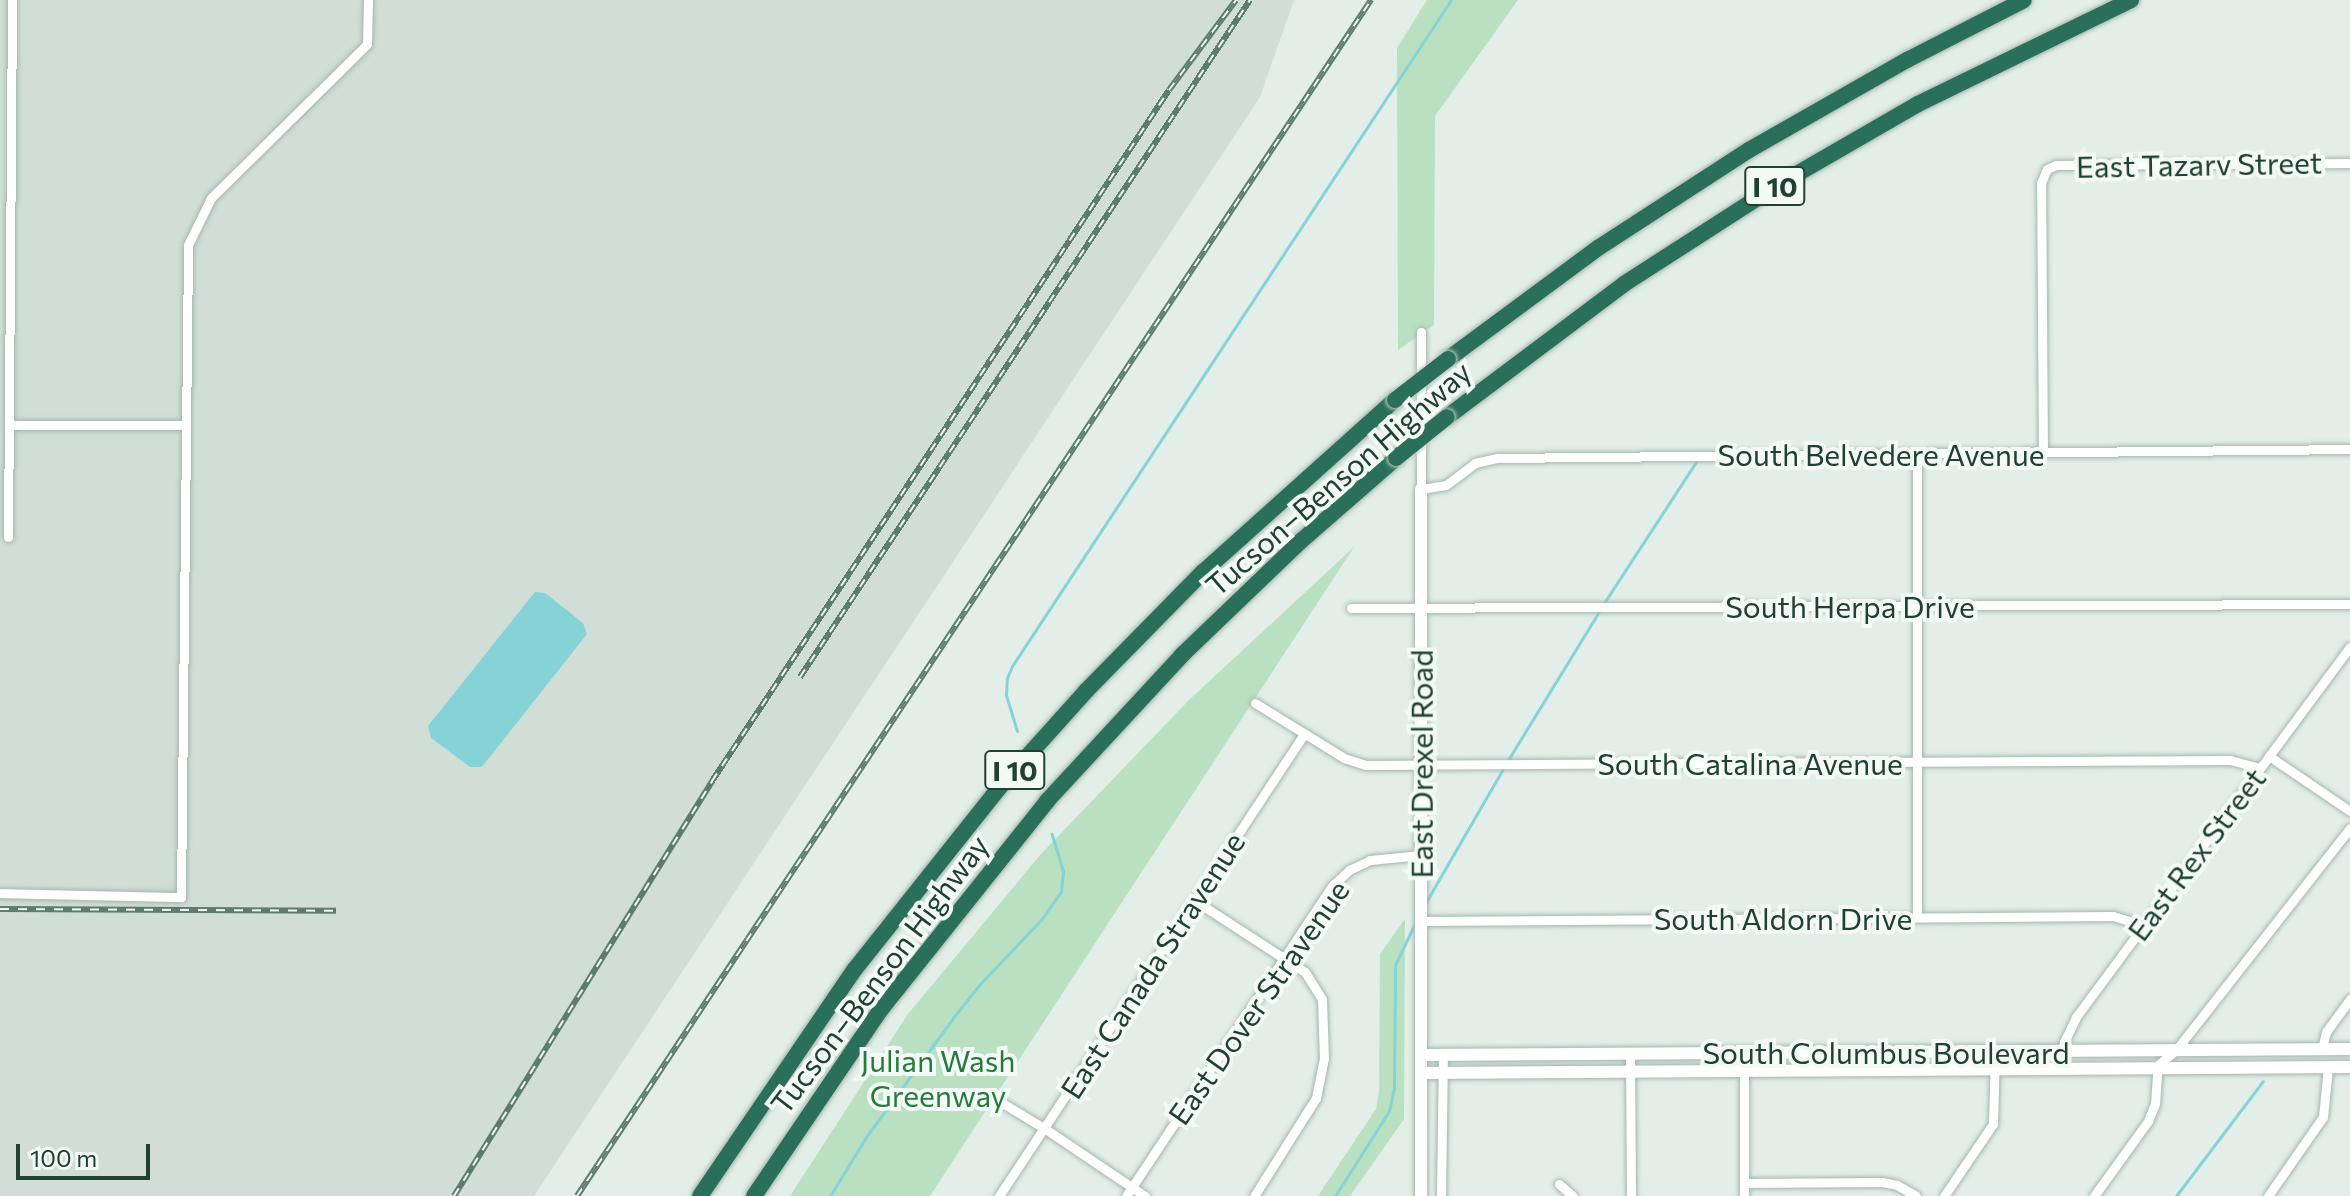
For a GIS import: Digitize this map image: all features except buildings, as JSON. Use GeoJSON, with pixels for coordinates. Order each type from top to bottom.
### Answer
{"type":"FeatureCollection","features":[{"type":"Feature","properties":{"kind":"highway","name":"Tucson–Benson Highway"},"geometry":{"type":"LineString","coordinates":[[700,1196],[855,969],[1009,776],[1094,683],[1203,572],[1395,400],[1598,248],[1737,157],[1886,71],[2024,0]]}},
{"type":"Feature","properties":{"kind":"highway","name":"Tucson–Benson Highway"},"geometry":{"type":"LineString","coordinates":[[754,1196],[835,1075],[953,915],[1069,776],[1252,587],[1396,458],[1624,284],[1776,186],[1918,104],[2131,0]]}},
{"type":"Feature","properties":{"kind":"highway"},"geometry":{"type":"LineString","coordinates":[[761,1196],[835,1075]]}},
{"type":"Feature","properties":{"kind":"street"},"geometry":{"type":"LineString","coordinates":[[8,537],[12,0]]}},
{"type":"Feature","properties":{"kind":"street"},"geometry":{"type":"LineString","coordinates":[[0,893],[181,897],[188,245],[211,198],[367,44],[368,0]]}},
{"type":"Feature","properties":{"kind":"street","name":"East Tazarv Street"},"geometry":{"type":"LineString","coordinates":[[2043,453],[2041,183],[2047,169],[2054,165],[2350,163]]}},
{"type":"Feature","properties":{"kind":"street","name":"East Drexel Road"},"geometry":{"type":"LineString","coordinates":[[1421,332],[1421,1196]]}},
{"type":"Feature","properties":{"kind":"street"},"geometry":{"type":"LineString","coordinates":[[9,425],[186,425]]}},
{"type":"Feature","properties":{"kind":"street","name":"South Belvedere Avenue"},"geometry":{"type":"LineString","coordinates":[[1421,489],[1446,485],[1475,463],[1497,458],[2350,449]]}},
{"type":"Feature","properties":{"kind":"street"},"geometry":{"type":"LineString","coordinates":[[1917,455],[1917,917]]}},
{"type":"Feature","properties":{"kind":"street","name":"South Herpa Drive"},"geometry":{"type":"LineString","coordinates":[[1351,608],[2350,604]]}},
{"type":"Feature","properties":{"kind":"street","name":"East Rex Street"},"geometry":{"type":"LineString","coordinates":[[2062,1069],[2063,1051],[2076,1017],[2350,647]]}},
{"type":"Feature","properties":{"kind":"street","name":"South Catalina Avenue"},"geometry":{"type":"LineString","coordinates":[[1255,703],[1358,764],[2230,760],[2260,768]]}},
{"type":"Feature","properties":{"kind":"street","name":"East Canada Stravenue"},"geometry":{"type":"LineString","coordinates":[[999,1196],[1304,734]]}},
{"type":"Feature","properties":{"kind":"street"},"geometry":{"type":"LineString","coordinates":[[2269,756],[2350,811]]}},
{"type":"Feature","properties":{"kind":"street"},"geometry":{"type":"LineString","coordinates":[[2094,1196],[2148,1121],[2155,1104],[2156,1068],[2176,1050],[2350,828]]}},
{"type":"Feature","properties":{"kind":"street","name":"East Dover Stravenue"},"geometry":{"type":"LineString","coordinates":[[1129,1192],[1333,885],[1349,870],[1379,858],[1421,855]]}},
{"type":"Feature","properties":{"kind":"street"},"geometry":{"type":"LineString","coordinates":[[1194,900],[1308,975],[1320,992],[1324,1017],[1323,1069],[1312,1106],[1254,1196]]}},
{"type":"Feature","properties":{"kind":"street","name":"South Aldorn Drive"},"geometry":{"type":"LineString","coordinates":[[1421,921],[2113,916],[2143,925]]}},
{"type":"Feature","properties":{"kind":"street"},"geometry":{"type":"LineString","coordinates":[[2322,1049],[2326,1032],[2350,999]]}},
{"type":"Feature","properties":{"kind":"street","name":"South Columbus Boulevard"},"geometry":{"type":"LineString","coordinates":[[1421,1055],[2350,1049]]}},
{"type":"Feature","properties":{"kind":"street"},"geometry":{"type":"LineString","coordinates":[[1944,1196],[1989,1133],[1996,1106],[1995,1051]]}},
{"type":"Feature","properties":{"kind":"street"},"geometry":{"type":"LineString","coordinates":[[1630,1053],[1631,1196]]}},
{"type":"Feature","properties":{"kind":"street"},"geometry":{"type":"LineString","coordinates":[[1744,1053],[1744,1196]]}},
{"type":"Feature","properties":{"kind":"street"},"geometry":{"type":"LineString","coordinates":[[1441,1196],[1443,1055]]}},
{"type":"Feature","properties":{"kind":"street"},"geometry":{"type":"LineString","coordinates":[[2268,1196],[2304,1147],[2325,1109],[2328,1067]]}},
{"type":"Feature","properties":{"kind":"street","name":"South Columbus Boulevard"},"geometry":{"type":"LineString","coordinates":[[1421,1073],[2350,1067]]}},
{"type":"Feature","properties":{"kind":"street"},"geometry":{"type":"LineString","coordinates":[[992,1101],[1044,1128],[1129,1192],[1145,1196]]}},
{"type":"Feature","properties":{"kind":"street"},"geometry":{"type":"LineString","coordinates":[[2294,1139],[2304,1147]]}},
{"type":"Feature","properties":{"kind":"street"},"geometry":{"type":"LineString","coordinates":[[1744,1183],[1882,1182],[1897,1185],[1916,1196]]}},
{"type":"Feature","properties":{"kind":"street"},"geometry":{"type":"LineString","coordinates":[[1559,1184],[1573,1196]]}},
{"type":"Feature","properties":{"kind":"shaded area"},"geometry":{"type":"Polygon","coordinates":[[[0,0],[1294,0],[1260,97],[534,1196],[0,1196],[0,0]]]}},
{"type":"Feature","properties":{"kind":"green space"},"geometry":{"type":"Polygon","coordinates":[[[1427,0],[1518,0],[1435,116],[1434,325],[1398,350],[1397,48],[1427,0]]]}},
{"type":"Feature","properties":{"kind":"green space","name":"Julian Wash Greenway"},"geometry":{"type":"Polygon","coordinates":[[[1354,547],[930,1196],[790,1196],[908,1014],[1041,854],[1189,700],[1354,547]]]}},
{"type":"Feature","properties":{"kind":"green space"},"geometry":{"type":"Polygon","coordinates":[[[1405,919],[1404,1119],[1350,1196],[1318,1196],[1376,1109],[1379,1092],[1380,954],[1405,919]]]}},
{"type":"Feature","properties":{"kind":"water"},"geometry":{"type":"Polygon","coordinates":[[[535,592],[545,593],[583,623],[587,634],[485,763],[481,767],[470,767],[431,738],[428,726],[535,592]]]}},
{"type":"Feature","properties":{"kind":"waterway"},"geometry":{"type":"LineString","coordinates":[[1017,731],[1006,695],[1007,678],[1012,666],[1451,0]]}},
{"type":"Feature","properties":{"kind":"waterway"},"geometry":{"type":"LineString","coordinates":[[1604,603],[1698,459]]}},
{"type":"Feature","properties":{"kind":"waterway"},"geometry":{"type":"LineString","coordinates":[[1508,760],[1600,610]]}},
{"type":"Feature","properties":{"kind":"waterway"},"geometry":{"type":"LineString","coordinates":[[1426,902],[1504,767]]}},
{"type":"Feature","properties":{"kind":"waterway"},"geometry":{"type":"LineString","coordinates":[[830,1196],[866,1137],[953,1018],[979,985],[1041,920],[1061,891],[1063,871],[1052,834]]}},
{"type":"Feature","properties":{"kind":"waterway"},"geometry":{"type":"LineString","coordinates":[[1335,1196],[1389,1111],[1394,1088],[1395,965],[1417,919]]}},
{"type":"Feature","properties":{"kind":"waterway"},"geometry":{"type":"LineString","coordinates":[[2176,1196],[2263,1081]]}},
{"type":"Feature","properties":{"kind":"railway"},"geometry":{"type":"LineString","coordinates":[[454,1196],[712,781],[1169,90],[1236,0]]}},
{"type":"Feature","properties":{"kind":"railway"},"geometry":{"type":"LineString","coordinates":[[800,677],[1250,0]]}},
{"type":"Feature","properties":{"kind":"railway"},"geometry":{"type":"LineString","coordinates":[[577,1196],[1371,0]]}},
{"type":"Feature","properties":{"kind":"railway"},"geometry":{"type":"LineString","coordinates":[[0,909],[336,911]]}}]}
